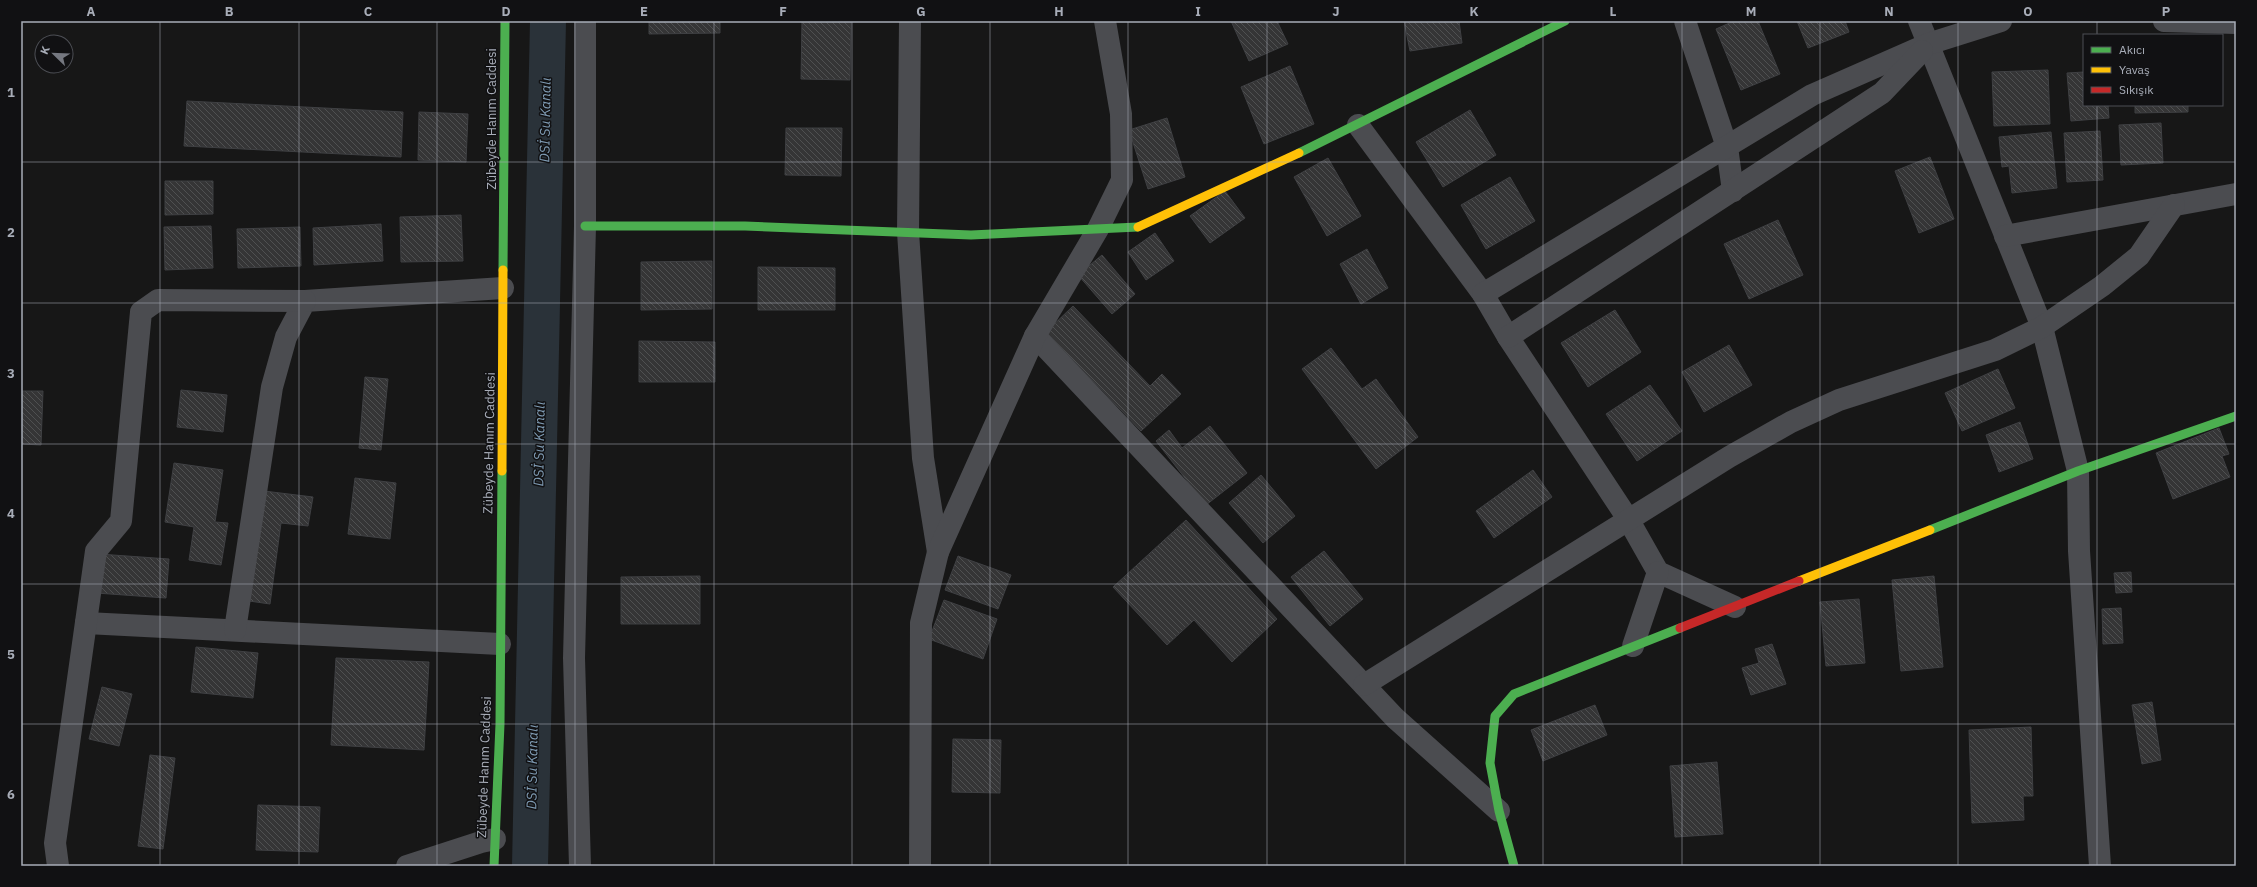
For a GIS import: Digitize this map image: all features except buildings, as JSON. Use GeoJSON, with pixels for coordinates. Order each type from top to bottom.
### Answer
{"type":"FeatureCollection","features":[{"type":"Feature","properties":{"kind":"street","name":"Zübeyde Hanım Caddesi"},"geometry":{"type":"LineString","coordinates":[[494,866],[500,724],[505,21]]}},
{"type":"Feature","properties":{"kind":"street"},"geometry":{"type":"LineString","coordinates":[[580,866],[574,658],[585,226],[585,21]]}},
{"type":"Feature","properties":{"kind":"street"},"geometry":{"type":"LineString","coordinates":[[910,21],[908,232],[923,458],[938,552]]}},
{"type":"Feature","properties":{"kind":"street"},"geometry":{"type":"LineString","coordinates":[[920,866],[921,624],[938,552],[1035,336],[1098,229],[1122,180],[1120,114],[1106,21]]}},
{"type":"Feature","properties":{"kind":"street"},"geometry":{"type":"LineString","coordinates":[[585,226],[745,226],[971,235],[1142,227],[1358,125],[1565,21]]}},
{"type":"Feature","properties":{"kind":"street"},"geometry":{"type":"LineString","coordinates":[[1684,21],[1727,147],[1733,191]]}},
{"type":"Feature","properties":{"kind":"street"},"geometry":{"type":"LineString","coordinates":[[1919,21],[2042,327],[2078,470],[2079,551],[2100,866]]}},
{"type":"Feature","properties":{"kind":"street"},"geometry":{"type":"LineString","coordinates":[[1483,294],[1812,96],[1928,44],[2001,21]]}},
{"type":"Feature","properties":{"kind":"street"},"geometry":{"type":"LineString","coordinates":[[2164,21],[2236,23]]}},
{"type":"Feature","properties":{"kind":"street"},"geometry":{"type":"LineString","coordinates":[[1508,337],[1882,94],[1928,44]]}},
{"type":"Feature","properties":{"kind":"street"},"geometry":{"type":"LineString","coordinates":[[1358,125],[1483,294],[1508,337],[1628,520],[1658,572],[1734,606]]}},
{"type":"Feature","properties":{"kind":"street"},"geometry":{"type":"LineString","coordinates":[[2005,236],[2236,194]]}},
{"type":"Feature","properties":{"kind":"street"},"geometry":{"type":"LineString","coordinates":[[1364,685],[1729,457],[1791,422],[1839,400],[1995,350],[2042,327],[2102,286],[2139,256],[2174,205]]}},
{"type":"Feature","properties":{"kind":"street"},"geometry":{"type":"LineString","coordinates":[[58,866],[55,843],[96,551],[121,520],[141,312],[158,300],[305,301],[503,288]]}},
{"type":"Feature","properties":{"kind":"street"},"geometry":{"type":"LineString","coordinates":[[236,630],[272,387],[286,337],[305,301]]}},
{"type":"Feature","properties":{"kind":"street"},"geometry":{"type":"LineString","coordinates":[[1035,336],[1395,718],[1499,811]]}},
{"type":"Feature","properties":{"kind":"street"},"geometry":{"type":"LineString","coordinates":[[1514,866],[1499,811],[1490,763],[1495,716],[1514,694],[2078,470],[2236,416]]}},
{"type":"Feature","properties":{"kind":"street"},"geometry":{"type":"LineString","coordinates":[[1633,646],[1658,572]]}},
{"type":"Feature","properties":{"kind":"street"},"geometry":{"type":"LineString","coordinates":[[86,622],[500,644]]}},
{"type":"Feature","properties":{"kind":"street"},"geometry":{"type":"LineString","coordinates":[[407,866],[481,842],[495,839]]}},
{"type":"Feature","properties":{"kind":"waterway","name":"DSİ Su Kanalı"},"geometry":{"type":"LineString","coordinates":[[530,866],[548,21]]}},
{"type":"Feature","properties":{"kind":"traffic: fast"},"geometry":{"type":"LineString","coordinates":[[503,270],[505,21]]}},
{"type":"Feature","properties":{"kind":"traffic: fast"},"geometry":{"type":"LineString","coordinates":[[1299,153],[1565,21]]}},
{"type":"Feature","properties":{"kind":"traffic: fast"},"geometry":{"type":"LineString","coordinates":[[585,226],[745,226],[971,235],[1138,227]]}},
{"type":"Feature","properties":{"kind":"traffic: fast"},"geometry":{"type":"LineString","coordinates":[[1930,530],[2078,471],[2236,416]]}},
{"type":"Feature","properties":{"kind":"traffic: fast"},"geometry":{"type":"LineString","coordinates":[[494,866],[500,724],[502,471]]}},
{"type":"Feature","properties":{"kind":"traffic: fast"},"geometry":{"type":"LineString","coordinates":[[1514,866],[1499,811],[1490,763],[1495,716],[1514,694],[1680,628]]}},
{"type":"Feature","properties":{"kind":"traffic: slow"},"geometry":{"type":"LineString","coordinates":[[1138,227],[1299,153]]}},
{"type":"Feature","properties":{"kind":"traffic: slow"},"geometry":{"type":"LineString","coordinates":[[502,471],[503,270]]}},
{"type":"Feature","properties":{"kind":"traffic: slow"},"geometry":{"type":"LineString","coordinates":[[1799,581],[1930,530]]}},
{"type":"Feature","properties":{"kind":"traffic: jam"},"geometry":{"type":"LineString","coordinates":[[1680,628],[1799,581]]}}]}
